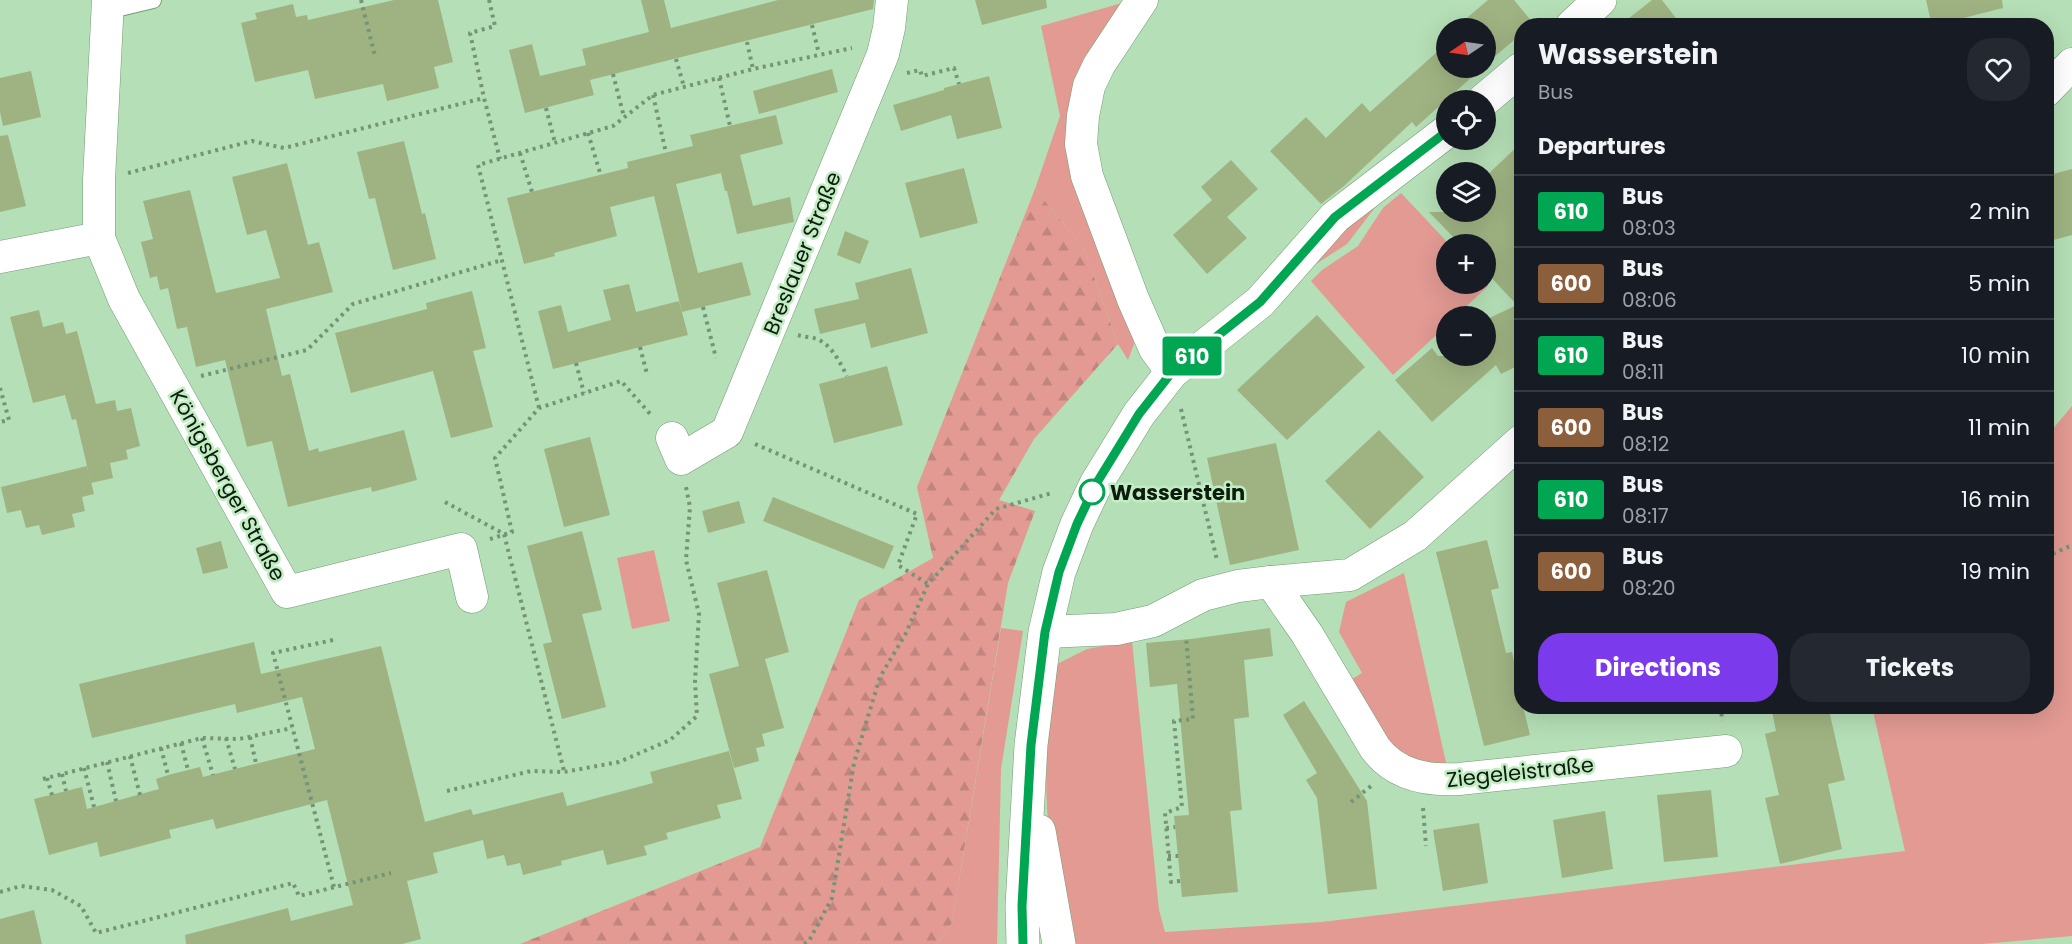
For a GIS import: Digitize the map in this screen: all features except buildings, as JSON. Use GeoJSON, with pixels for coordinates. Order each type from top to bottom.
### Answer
{"type":"FeatureCollection","features":[{"type":"Feature","properties":{"kind":"street","name":"Breslauer Straße"},"geometry":{"type":"LineString","coordinates":[[728,432],[877,68],[890,28],[892,0]]}},
{"type":"Feature","properties":{"kind":"street"},"geometry":{"type":"LineString","coordinates":[[1143,0],[1099,65],[1089,86],[1083,116],[1081,144],[1087,176],[1133,298],[1155,349],[1172,372]]}},
{"type":"Feature","properties":{"kind":"street","name":"Königsberger Straße"},"geometry":{"type":"LineString","coordinates":[[108,6],[99,180],[99,238],[124,299],[287,592],[461,549]]}},
{"type":"Feature","properties":{"kind":"street"},"geometry":{"type":"LineString","coordinates":[[2054,83],[2072,64]]}},
{"type":"Feature","properties":{"kind":"street"},"geometry":{"type":"LineString","coordinates":[[1496,91],[1514,75]]}},
{"type":"Feature","properties":{"kind":"street"},"geometry":{"type":"LineString","coordinates":[[1023,944],[1022,906],[1029,776],[1045,632],[1059,572],[1081,514],[1096,484],[1139,414],[1172,372],[1260,302],[1335,217],[1436,140]]}},
{"type":"Feature","properties":{"kind":"street"},"geometry":{"type":"LineString","coordinates":[[0,257],[99,238]]}},
{"type":"Feature","properties":{"kind":"street"},"geometry":{"type":"LineString","coordinates":[[677,448],[728,432]]}},
{"type":"Feature","properties":{"kind":"street"},"geometry":{"type":"LineString","coordinates":[[1045,632],[1116,629],[1153,621],[1203,595],[1224,590],[1271,582],[1350,575],[1415,536],[1514,447]]}},
{"type":"Feature","properties":{"kind":"street"},"geometry":{"type":"LineString","coordinates":[[461,549],[472,597]]}},
{"type":"Feature","properties":{"kind":"street","name":"Ziegeleistraße"},"geometry":{"type":"LineString","coordinates":[[1271,582],[1307,634],[1380,756],[1395,767],[1421,777],[1442,780],[1459,779],[1726,751]]}},
{"type":"Feature","properties":{"kind":"street"},"geometry":{"type":"LineString","coordinates":[[1029,776],[1059,944]]}},
{"type":"Feature","properties":{"kind":"lane","name":"Königsberger Straße"},"geometry":{"type":"LineString","coordinates":[[108,6],[153,0]]}},
{"type":"Feature","properties":{"kind":"path"},"geometry":{"type":"LineString","coordinates":[[362,0],[375,56]]}},
{"type":"Feature","properties":{"kind":"path"},"geometry":{"type":"LineString","coordinates":[[489,0],[495,26],[470,33],[500,159]]}},
{"type":"Feature","properties":{"kind":"path"},"geometry":{"type":"LineString","coordinates":[[812,25],[819,54]]}},
{"type":"Feature","properties":{"kind":"path"},"geometry":{"type":"LineString","coordinates":[[747,42],[753,69]]}},
{"type":"Feature","properties":{"kind":"path"},"geometry":{"type":"LineString","coordinates":[[539,408],[478,165],[613,126],[653,95],[753,69],[850,48],[877,68],[920,70],[922,76],[954,68],[959,84]]}},
{"type":"Feature","properties":{"kind":"path"},"geometry":{"type":"LineString","coordinates":[[676,59],[684,87]]}},
{"type":"Feature","properties":{"kind":"path"},"geometry":{"type":"LineString","coordinates":[[613,74],[624,117]]}},
{"type":"Feature","properties":{"kind":"path"},"geometry":{"type":"LineString","coordinates":[[719,78],[730,126]]}},
{"type":"Feature","properties":{"kind":"path"},"geometry":{"type":"LineString","coordinates":[[653,95],[666,153]]}},
{"type":"Feature","properties":{"kind":"path"},"geometry":{"type":"LineString","coordinates":[[123,174],[252,141],[284,148],[484,98]]}},
{"type":"Feature","properties":{"kind":"path"},"geometry":{"type":"LineString","coordinates":[[546,108],[555,143]]}},
{"type":"Feature","properties":{"kind":"path"},"geometry":{"type":"LineString","coordinates":[[588,133],[601,176]]}},
{"type":"Feature","properties":{"kind":"path"},"geometry":{"type":"LineString","coordinates":[[520,153],[532,192]]}},
{"type":"Feature","properties":{"kind":"path"},"geometry":{"type":"LineString","coordinates":[[171,383],[307,350],[353,304],[502,260]]}},
{"type":"Feature","properties":{"kind":"path"},"geometry":{"type":"LineString","coordinates":[[704,307],[716,358]]}},
{"type":"Feature","properties":{"kind":"path"},"geometry":{"type":"LineString","coordinates":[[772,327],[817,339],[827,346],[838,359],[847,376]]}},
{"type":"Feature","properties":{"kind":"path"},"geometry":{"type":"LineString","coordinates":[[640,348],[648,374]]}},
{"type":"Feature","properties":{"kind":"path"},"geometry":{"type":"LineString","coordinates":[[576,363],[584,393]]}},
{"type":"Feature","properties":{"kind":"path"},"geometry":{"type":"LineString","coordinates":[[447,791],[531,771],[564,772],[619,762],[670,740],[697,716],[696,672],[699,614],[686,560],[690,507],[677,448],[621,381],[539,408],[495,458],[512,532],[461,549]]}},
{"type":"Feature","properties":{"kind":"path"},"geometry":{"type":"LineString","coordinates":[[0,388],[9,420],[0,422]]}},
{"type":"Feature","properties":{"kind":"path"},"geometry":{"type":"LineString","coordinates":[[1180,405],[1224,590]]}},
{"type":"Feature","properties":{"kind":"path"},"geometry":{"type":"LineString","coordinates":[[728,432],[917,514],[898,565],[928,584]]}},
{"type":"Feature","properties":{"kind":"path"},"geometry":{"type":"LineString","coordinates":[[804,944],[832,898],[855,763],[880,677],[905,635],[928,584],[996,508],[1052,493]]}},
{"type":"Feature","properties":{"kind":"path"},"geometry":{"type":"LineString","coordinates":[[445,502],[504,534],[564,772]]}},
{"type":"Feature","properties":{"kind":"path"},"geometry":{"type":"LineString","coordinates":[[2054,553],[2072,545]]}},
{"type":"Feature","properties":{"kind":"path"},"geometry":{"type":"LineString","coordinates":[[1182,807],[1174,721],[1193,719],[1195,709],[1183,605]]}},
{"type":"Feature","properties":{"kind":"path"},"geometry":{"type":"LineString","coordinates":[[333,640],[273,653],[334,887]]}},
{"type":"Feature","properties":{"kind":"path"},"geometry":{"type":"LineString","coordinates":[[52,795],[45,778],[202,738],[250,736],[292,728]]}},
{"type":"Feature","properties":{"kind":"path"},"geometry":{"type":"LineString","coordinates":[[1175,734],[1181,734]]}},
{"type":"Feature","properties":{"kind":"path"},"geometry":{"type":"LineString","coordinates":[[250,736],[256,763]]}},
{"type":"Feature","properties":{"kind":"path"},"geometry":{"type":"LineString","coordinates":[[202,738],[213,775]]}},
{"type":"Feature","properties":{"kind":"path"},"geometry":{"type":"LineString","coordinates":[[226,738],[235,769]]}},
{"type":"Feature","properties":{"kind":"path"},"geometry":{"type":"LineString","coordinates":[[181,743],[188,770]]}},
{"type":"Feature","properties":{"kind":"path"},"geometry":{"type":"LineString","coordinates":[[161,748],[168,775]]}},
{"type":"Feature","properties":{"kind":"path"},"geometry":{"type":"LineString","coordinates":[[130,756],[140,795]]}},
{"type":"Feature","properties":{"kind":"path"},"geometry":{"type":"LineString","coordinates":[[107,762],[116,801]]}},
{"type":"Feature","properties":{"kind":"path"},"geometry":{"type":"LineString","coordinates":[[1178,764],[1184,763]]}},
{"type":"Feature","properties":{"kind":"path"},"geometry":{"type":"LineString","coordinates":[[84,768],[94,807]]}},
{"type":"Feature","properties":{"kind":"path"},"geometry":{"type":"LineString","coordinates":[[62,774],[66,791]]}},
{"type":"Feature","properties":{"kind":"path"},"geometry":{"type":"LineString","coordinates":[[1179,778],[1185,777]]}},
{"type":"Feature","properties":{"kind":"path"},"geometry":{"type":"LineString","coordinates":[[1421,777],[1426,846]]}},
{"type":"Feature","properties":{"kind":"path"},"geometry":{"type":"LineString","coordinates":[[1180,881],[1171,882],[1165,813],[1188,806]]}},
{"type":"Feature","properties":{"kind":"path"},"geometry":{"type":"LineString","coordinates":[[1166,828],[1175,827]]}},
{"type":"Feature","properties":{"kind":"path"},"geometry":{"type":"LineString","coordinates":[[1168,856],[1178,856]]}},
{"type":"Feature","properties":{"kind":"path"},"geometry":{"type":"LineString","coordinates":[[0,892],[21,886],[52,890],[81,906],[96,933],[293,883],[299,896],[391,873]]}},
{"type":"Feature","properties":{"kind":"green space"},"geometry":{"type":"Polygon","coordinates":[[[1129,1],[1080,80],[1133,333],[1134,344],[1128,360],[1118,344],[1084,249],[1035,189],[1060,116],[1041,26],[1129,1]]]}},
{"type":"Feature","properties":{"kind":"green space"},"geometry":{"type":"Polygon","coordinates":[[[1035,189],[1084,249],[1118,344],[1034,439],[999,500],[1035,511],[1008,583],[952,923],[937,944],[520,944],[760,847],[859,600],[933,558],[917,487],[1035,189]]]}},
{"type":"Feature","properties":{"kind":"green space"},"geometry":{"type":"Polygon","coordinates":[[[1401,193],[1440,234],[1436,234],[1436,294],[1479,294],[1467,306],[1436,306],[1436,335],[1393,375],[1311,281],[1322,270],[1358,246],[1383,208],[1401,193]]]}},
{"type":"Feature","properties":{"kind":"green space"},"geometry":{"type":"Polygon","coordinates":[[[1380,201],[1347,244],[1316,264],[1313,261],[1326,244],[1380,201]]]}},
{"type":"Feature","properties":{"kind":"green space"},"geometry":{"type":"Polygon","coordinates":[[[2072,406],[2072,936],[1982,944],[1068,944],[1052,859],[1046,789],[1050,717],[1057,664],[1087,649],[1132,641],[1159,910],[1165,932],[1322,922],[1905,851],[1874,714],[2054,714],[2054,427],[2072,406]]]}},
{"type":"Feature","properties":{"kind":"green space"},"geometry":{"type":"Polygon","coordinates":[[[654,550],[670,621],[632,629],[617,558],[654,550]]]}},
{"type":"Feature","properties":{"kind":"green space"},"geometry":{"type":"Polygon","coordinates":[[[1404,573],[1447,767],[1418,764],[1388,743],[1349,681],[1362,673],[1339,632],[1346,602],[1404,573]]]}},
{"type":"Feature","properties":{"kind":"green space"},"geometry":{"type":"Polygon","coordinates":[[[1001,628],[1023,631],[1001,769],[997,944],[937,944],[952,923],[1001,628]]]}},
{"type":"Feature","properties":{"kind":"bus line","name":"610"},"geometry":{"type":"LineString","coordinates":[[1023,944],[1022,906],[1031,745],[1039,668],[1059,572],[1077,524],[1096,484],[1139,414],[1172,372],[1260,302],[1335,217],[1436,140]]}},
{"type":"Feature","properties":{"kind":"place","name":"Wasserstein"},"geometry":{"type":"Point","coordinates":[1092,492]}}]}
